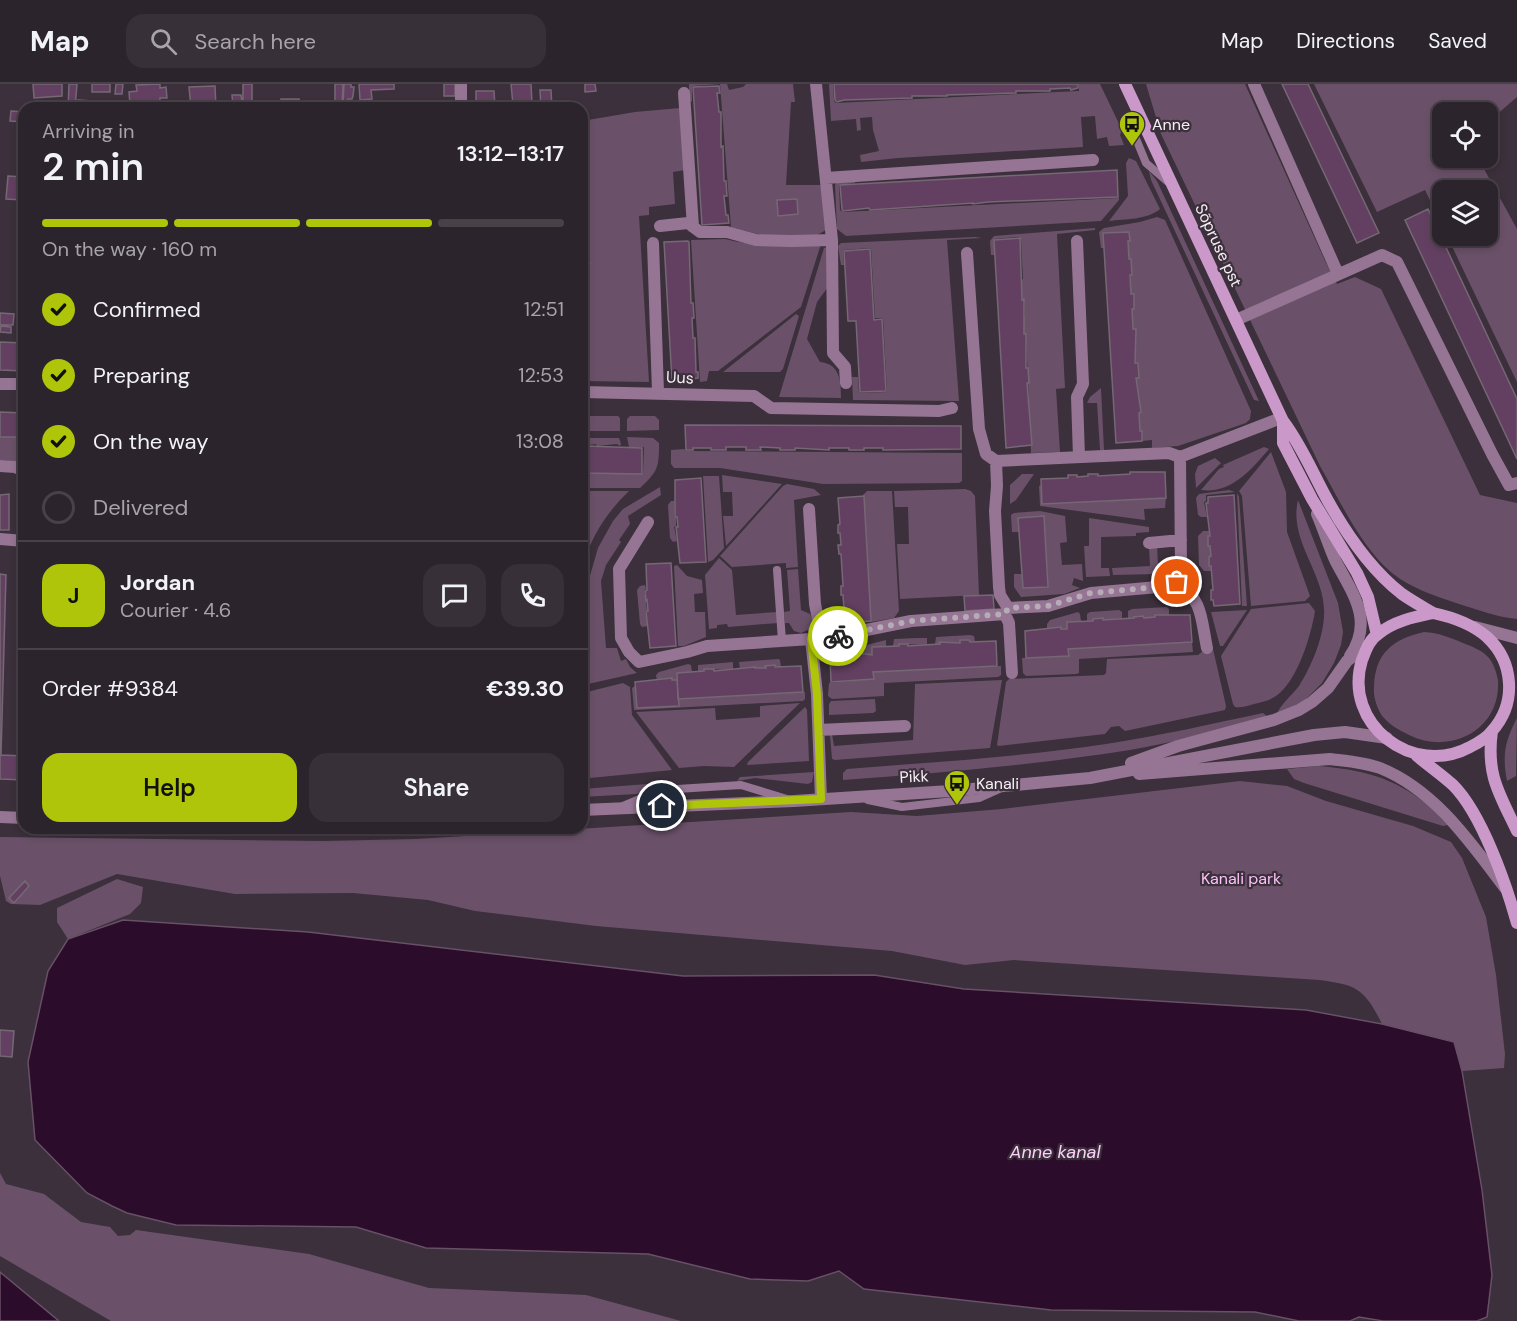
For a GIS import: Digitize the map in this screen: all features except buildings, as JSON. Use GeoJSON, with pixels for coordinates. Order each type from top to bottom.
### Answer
{"type":"FeatureCollection","features":[{"type":"Feature","properties":{"kind":"main road","name":"Sõpruse pst"},"geometry":{"type":"LineString","coordinates":[[1125,84],[1282,420],[1296,438],[1329,503],[1377,571],[1402,594],[1433,613]]}},
{"type":"Feature","properties":{"kind":"main road","name":"Sõpruse pst"},"geometry":{"type":"LineString","coordinates":[[1282,420],[1283,443],[1312,499],[1357,573],[1368,597],[1377,635]]}},
{"type":"Feature","properties":{"kind":"main road"},"geometry":{"type":"LineString","coordinates":[[1416,755],[1433,757],[1450,755],[1472,746],[1492,731],[1508,703],[1510,692],[1508,672],[1503,658],[1487,637],[1471,626],[1433,613],[1393,624],[1377,635],[1367,646],[1360,667],[1360,701],[1365,714],[1377,730],[1400,747],[1416,755],[1454,786],[1474,813],[1509,894],[1517,923]]}},
{"type":"Feature","properties":{"kind":"main road"},"geometry":{"type":"LineString","coordinates":[[1492,731],[1490,760],[1492,777],[1511,811],[1517,831]]}},
{"type":"Feature","properties":{"kind":"street"},"geometry":{"type":"LineString","coordinates":[[461,84],[461,102]]}},
{"type":"Feature","properties":{"kind":"street"},"geometry":{"type":"LineString","coordinates":[[816,84],[832,240],[833,353],[845,367],[846,383]]}},
{"type":"Feature","properties":{"kind":"street"},"geometry":{"type":"LineString","coordinates":[[1254,84],[1338,274]]}},
{"type":"Feature","properties":{"kind":"street"},"geometry":{"type":"LineString","coordinates":[[684,93],[693,227]]}},
{"type":"Feature","properties":{"kind":"street"},"geometry":{"type":"LineString","coordinates":[[826,178],[1093,160]]}},
{"type":"Feature","properties":{"kind":"street"},"geometry":{"type":"LineString","coordinates":[[660,226],[688,223],[700,232],[727,232],[756,240],[791,242],[832,240]]}},
{"type":"Feature","properties":{"kind":"street"},"geometry":{"type":"LineString","coordinates":[[1077,241],[1083,384],[1077,397],[1079,457]]}},
{"type":"Feature","properties":{"kind":"street"},"geometry":{"type":"LineString","coordinates":[[653,243],[658,392]]}},
{"type":"Feature","properties":{"kind":"street"},"geometry":{"type":"LineString","coordinates":[[967,253],[979,429],[986,454],[996,461],[1169,453],[1180,457],[1282,420]]}},
{"type":"Feature","properties":{"kind":"street"},"geometry":{"type":"LineString","coordinates":[[1236,320],[1382,255],[1397,262],[1492,454],[1509,485],[1517,483]]}},
{"type":"Feature","properties":{"kind":"street"},"geometry":{"type":"LineString","coordinates":[[0,384],[18,384]]}},
{"type":"Feature","properties":{"kind":"street","name":"Uus"},"geometry":{"type":"LineString","coordinates":[[588,392],[754,396],[771,408],[939,411],[952,408]]}},
{"type":"Feature","properties":{"kind":"street"},"geometry":{"type":"LineString","coordinates":[[648,522],[619,569],[621,638],[639,663],[707,646],[817,639],[911,621],[1048,606],[1091,593],[1169,586],[1177,582],[1180,575],[1180,457]]}},
{"type":"Feature","properties":{"kind":"street"},"geometry":{"type":"LineString","coordinates":[[996,461],[995,511],[999,587],[1009,623],[1012,673]]}},
{"type":"Feature","properties":{"kind":"street"},"geometry":{"type":"LineString","coordinates":[[0,466],[18,468]]}},
{"type":"Feature","properties":{"kind":"street"},"geometry":{"type":"LineString","coordinates":[[1090,778],[1178,746],[1274,720],[1299,710],[1328,688],[1359,643],[1362,624],[1358,604],[1335,560],[1312,499]]}},
{"type":"Feature","properties":{"kind":"street"},"geometry":{"type":"LineString","coordinates":[[809,510],[817,639],[821,799]]}},
{"type":"Feature","properties":{"kind":"street"},"geometry":{"type":"LineString","coordinates":[[1149,543],[1181,540]]}},
{"type":"Feature","properties":{"kind":"street"},"geometry":{"type":"LineString","coordinates":[[1177,582],[1190,591],[1195,599],[1207,648]]}},
{"type":"Feature","properties":{"kind":"street"},"geometry":{"type":"LineString","coordinates":[[1471,626],[1517,638]]}},
{"type":"Feature","properties":{"kind":"street"},"geometry":{"type":"LineString","coordinates":[[1347,661],[1367,646]]}},
{"type":"Feature","properties":{"kind":"street"},"geometry":{"type":"LineString","coordinates":[[1508,703],[1517,692]]}},
{"type":"Feature","properties":{"kind":"street"},"geometry":{"type":"LineString","coordinates":[[819,730],[905,726]]}},
{"type":"Feature","properties":{"kind":"street","name":"Pikk"},"geometry":{"type":"LineString","coordinates":[[588,810],[794,801],[1005,786],[1090,778],[1314,735],[1345,732],[1387,738]]}},
{"type":"Feature","properties":{"kind":"street"},"geometry":{"type":"LineString","coordinates":[[1090,778],[1330,759],[1354,761],[1379,768],[1402,779],[1424,795],[1456,825],[1509,894]]}},
{"type":"Feature","properties":{"kind":"street"},"geometry":{"type":"LineString","coordinates":[[0,817],[18,818]]}},
{"type":"Feature","properties":{"kind":"lane"},"geometry":{"type":"LineString","coordinates":[[777,570],[782,641]]}},
{"type":"Feature","properties":{"kind":"lane"},"geometry":{"type":"LineString","coordinates":[[618,808],[661,790],[741,785],[794,801]]}},
{"type":"Feature","properties":{"kind":"green space"},"geometry":{"type":"Polygon","coordinates":[[[689,84],[720,84],[692,86],[692,102],[689,100],[689,84]]]}},
{"type":"Feature","properties":{"kind":"green space"},"geometry":{"type":"Polygon","coordinates":[[[720,84],[727,84],[729,90],[743,87],[746,84],[793,84],[795,102],[791,102],[786,185],[823,185],[826,230],[812,238],[761,235],[731,227],[720,84]]]}},
{"type":"Feature","properties":{"kind":"green space"},"geometry":{"type":"Polygon","coordinates":[[[829,84],[833,84],[836,103],[1079,91],[1079,84],[1100,84],[1122,130],[1120,135],[1124,145],[1109,146],[1107,137],[1097,139],[1095,116],[1081,117],[1083,147],[861,162],[860,155],[879,151],[872,117],[860,118],[861,130],[857,131],[856,119],[831,121],[829,84]]]}},
{"type":"Feature","properties":{"kind":"green space"},"geometry":{"type":"Polygon","coordinates":[[[1146,84],[1245,84],[1337,284],[1355,277],[1381,289],[1480,495],[1517,503],[1517,619],[1495,615],[1424,591],[1392,573],[1370,550],[1320,466],[1161,134],[1146,84]]]}},
{"type":"Feature","properties":{"kind":"green space"},"geometry":{"type":"Polygon","coordinates":[[[1314,84],[1517,84],[1517,97],[1498,113],[1498,102],[1432,102],[1432,168],[1483,168],[1490,180],[1432,180],[1432,205],[1425,190],[1377,212],[1314,84]]]}},
{"type":"Feature","properties":{"kind":"green space"},"geometry":{"type":"Polygon","coordinates":[[[680,108],[685,170],[673,172],[675,204],[649,207],[649,215],[639,216],[649,382],[588,381],[588,120],[635,112],[680,108]]]}},
{"type":"Feature","properties":{"kind":"green space"},"geometry":{"type":"Polygon","coordinates":[[[1129,158],[1136,161],[1160,209],[1142,217],[1109,221],[1128,196],[1126,163],[1129,158]]]}},
{"type":"Feature","properties":{"kind":"green space"},"geometry":{"type":"Polygon","coordinates":[[[1149,171],[1157,181],[1259,401],[1254,400],[1151,180],[1149,171]]]}},
{"type":"Feature","properties":{"kind":"green space"},"geometry":{"type":"Polygon","coordinates":[[[855,180],[855,183],[839,185],[840,210],[843,212],[1119,198],[1119,200],[1101,221],[846,236],[837,229],[835,185],[855,180]]]}},
{"type":"Feature","properties":{"kind":"green space"},"geometry":{"type":"Polygon","coordinates":[[[1498,194],[1517,229],[1517,382],[1452,246],[1498,246],[1498,194]]]}},
{"type":"Feature","properties":{"kind":"green space"},"geometry":{"type":"Polygon","coordinates":[[[1157,217],[1165,220],[1251,411],[1250,419],[1246,423],[1178,446],[1152,448],[1152,440],[1142,441],[1140,431],[1139,413],[1141,412],[1136,378],[1139,378],[1137,363],[1135,363],[1136,329],[1133,329],[1132,309],[1134,309],[1134,295],[1131,294],[1131,260],[1129,259],[1128,241],[1130,234],[1128,232],[1103,233],[1105,248],[1101,248],[1099,232],[1104,228],[1157,217]]]}},
{"type":"Feature","properties":{"kind":"green space"},"geometry":{"type":"Polygon","coordinates":[[[1095,228],[1095,230],[1057,234],[1065,388],[1056,389],[1060,452],[1031,453],[1026,334],[1024,334],[1023,315],[1025,315],[1021,280],[1023,279],[1021,240],[1019,237],[994,239],[995,255],[991,255],[990,241],[994,236],[1095,228]]]}},
{"type":"Feature","properties":{"kind":"green space"},"geometry":{"type":"Polygon","coordinates":[[[982,238],[947,240],[959,401],[853,400],[852,377],[858,377],[859,393],[887,392],[883,318],[875,318],[871,248],[843,250],[844,265],[841,265],[838,246],[841,243],[982,238]]]}},
{"type":"Feature","properties":{"kind":"green space"},"geometry":{"type":"Polygon","coordinates":[[[725,239],[761,245],[821,244],[801,307],[718,371],[709,371],[707,381],[700,382],[691,240],[725,239]]]}},
{"type":"Feature","properties":{"kind":"green space"},"geometry":{"type":"Polygon","coordinates":[[[827,247],[828,287],[817,302],[807,339],[820,362],[832,366],[838,374],[841,398],[779,397],[824,248],[827,247]]]}},
{"type":"Feature","properties":{"kind":"green space"},"geometry":{"type":"Polygon","coordinates":[[[796,314],[799,316],[783,369],[780,372],[723,372],[796,314]]]}},
{"type":"Feature","properties":{"kind":"green space"},"geometry":{"type":"Polygon","coordinates":[[[1101,388],[1104,450],[1100,450],[1097,403],[1087,403],[1090,397],[1101,388]]]}},
{"type":"Feature","properties":{"kind":"green space"},"geometry":{"type":"Polygon","coordinates":[[[588,416],[618,416],[620,431],[588,431],[588,416]]]}},
{"type":"Feature","properties":{"kind":"green space"},"geometry":{"type":"Polygon","coordinates":[[[630,416],[655,416],[659,420],[659,430],[627,431],[627,419],[630,416]]]}},
{"type":"Feature","properties":{"kind":"green space"},"geometry":{"type":"Polygon","coordinates":[[[0,437],[18,437],[18,462],[0,460],[0,437]]]}},
{"type":"Feature","properties":{"kind":"green space"},"geometry":{"type":"Polygon","coordinates":[[[627,437],[653,438],[659,443],[656,469],[640,488],[588,488],[588,474],[643,474],[644,447],[629,447],[627,437]]]}},
{"type":"Feature","properties":{"kind":"green space"},"geometry":{"type":"Polygon","coordinates":[[[588,438],[619,438],[621,444],[620,446],[617,444],[597,446],[596,444],[588,445],[588,438]]]}},
{"type":"Feature","properties":{"kind":"green space"},"geometry":{"type":"Polygon","coordinates":[[[1264,447],[1269,449],[1240,479],[1222,488],[1201,490],[1219,469],[1224,467],[1223,465],[1264,447]]]}},
{"type":"Feature","properties":{"kind":"green space"},"geometry":{"type":"Polygon","coordinates":[[[684,449],[686,451],[962,453],[962,481],[959,483],[823,484],[720,468],[674,468],[671,464],[671,450],[684,449]]]}},
{"type":"Feature","properties":{"kind":"green space"},"geometry":{"type":"Polygon","coordinates":[[[1271,452],[1286,492],[1287,532],[1310,596],[1305,601],[1251,606],[1242,496],[1239,491],[1271,452]]]}},
{"type":"Feature","properties":{"kind":"green space"},"geometry":{"type":"Polygon","coordinates":[[[1215,458],[1221,463],[1196,488],[1195,474],[1198,466],[1215,458]]]}},
{"type":"Feature","properties":{"kind":"green space"},"geometry":{"type":"Polygon","coordinates":[[[1022,474],[1034,474],[1016,500],[1010,504],[1010,485],[1022,474]]]}},
{"type":"Feature","properties":{"kind":"green space"},"geometry":{"type":"Polygon","coordinates":[[[722,475],[782,484],[726,546],[723,516],[733,516],[732,492],[723,492],[722,475]]]}},
{"type":"Feature","properties":{"kind":"green space"},"geometry":{"type":"Polygon","coordinates":[[[703,476],[719,476],[724,548],[708,562],[703,476]]]}},
{"type":"Feature","properties":{"kind":"green space"},"geometry":{"type":"Polygon","coordinates":[[[787,484],[814,489],[821,495],[794,500],[798,567],[786,568],[786,563],[732,567],[720,556],[787,484]]]}},
{"type":"Feature","properties":{"kind":"green space"},"geometry":{"type":"Polygon","coordinates":[[[1041,485],[1043,504],[1166,498],[1165,508],[1144,509],[1145,520],[1040,506],[1039,486],[1041,485]]]}},
{"type":"Feature","properties":{"kind":"green space"},"geometry":{"type":"Polygon","coordinates":[[[660,487],[661,495],[628,516],[630,524],[606,565],[601,581],[606,648],[617,648],[621,661],[626,659],[637,673],[588,684],[588,582],[598,548],[613,521],[623,509],[660,487]]]}},
{"type":"Feature","properties":{"kind":"green space"},"geometry":{"type":"Polygon","coordinates":[[[965,489],[971,491],[975,496],[979,595],[900,599],[897,544],[909,544],[908,507],[895,507],[894,491],[965,489]]]}},
{"type":"Feature","properties":{"kind":"green space"},"geometry":{"type":"Polygon","coordinates":[[[1229,490],[1235,492],[1206,495],[1204,502],[1207,517],[1198,515],[1196,498],[1199,494],[1229,490]]]}},
{"type":"Feature","properties":{"kind":"green space"},"geometry":{"type":"Polygon","coordinates":[[[588,491],[629,491],[600,526],[588,552],[588,491]]]}},
{"type":"Feature","properties":{"kind":"green space"},"geometry":{"type":"Polygon","coordinates":[[[867,491],[892,491],[899,611],[894,618],[871,622],[863,495],[867,491]]]}},
{"type":"Feature","properties":{"kind":"green space"},"geometry":{"type":"Polygon","coordinates":[[[1237,493],[1239,497],[1247,606],[1242,606],[1237,493]]]}},
{"type":"Feature","properties":{"kind":"green space"},"geometry":{"type":"Polygon","coordinates":[[[1298,500],[1338,603],[1343,632],[1334,663],[1322,683],[1304,701],[1277,715],[1308,670],[1319,643],[1324,616],[1320,586],[1298,530],[1296,515],[1298,500]]]}},
{"type":"Feature","properties":{"kind":"green space"},"geometry":{"type":"Polygon","coordinates":[[[671,501],[675,501],[674,517],[676,518],[674,527],[677,541],[673,542],[670,538],[668,505],[671,501]]]}},
{"type":"Feature","properties":{"kind":"green space"},"geometry":{"type":"Polygon","coordinates":[[[1040,511],[1065,516],[1067,542],[1060,543],[1062,565],[1082,564],[1083,581],[1074,578],[1072,585],[1080,588],[1064,594],[1021,597],[1014,587],[1014,574],[1022,574],[1023,588],[1048,586],[1044,516],[1019,518],[1019,532],[1012,532],[1011,515],[1040,511]]]}},
{"type":"Feature","properties":{"kind":"green space"},"geometry":{"type":"Polygon","coordinates":[[[1089,518],[1149,527],[1149,532],[1136,533],[1136,536],[1101,537],[1101,568],[1109,568],[1110,576],[1086,577],[1084,546],[1089,546],[1089,518]]]}},
{"type":"Feature","properties":{"kind":"green space"},"geometry":{"type":"Polygon","coordinates":[[[1203,531],[1210,531],[1208,545],[1210,546],[1211,556],[1209,557],[1212,571],[1204,571],[1199,565],[1198,536],[1203,531]]]}},
{"type":"Feature","properties":{"kind":"green space"},"geometry":{"type":"Polygon","coordinates":[[[1157,546],[1158,564],[1167,563],[1176,569],[1172,581],[1161,581],[1157,574],[1113,575],[1112,568],[1150,566],[1149,547],[1157,546]]]}},
{"type":"Feature","properties":{"kind":"green space"},"geometry":{"type":"Polygon","coordinates":[[[719,558],[732,570],[736,615],[777,612],[778,623],[728,627],[727,624],[709,629],[705,575],[719,558]]]}},
{"type":"Feature","properties":{"kind":"green space"},"geometry":{"type":"Polygon","coordinates":[[[677,565],[687,576],[702,580],[703,593],[694,594],[695,612],[705,612],[706,637],[684,646],[678,646],[674,566],[677,565]]]}},
{"type":"Feature","properties":{"kind":"green space"},"geometry":{"type":"Polygon","coordinates":[[[798,569],[801,610],[810,614],[813,621],[810,629],[801,633],[794,631],[789,623],[785,623],[784,612],[790,611],[787,570],[798,569]]]}},
{"type":"Feature","properties":{"kind":"green space"},"geometry":{"type":"Polygon","coordinates":[[[645,585],[647,610],[645,610],[648,626],[642,627],[637,590],[640,586],[645,585]]]}},
{"type":"Feature","properties":{"kind":"green space"},"geometry":{"type":"Polygon","coordinates":[[[1309,603],[1315,611],[1313,621],[1297,670],[1284,689],[1271,699],[1244,707],[1235,707],[1221,656],[1251,609],[1309,603]]]}},
{"type":"Feature","properties":{"kind":"green space"},"geometry":{"type":"Polygon","coordinates":[[[1167,607],[1169,617],[1155,615],[1155,617],[1144,618],[1143,616],[1128,619],[1128,611],[1132,609],[1167,607]]]}},
{"type":"Feature","properties":{"kind":"green space"},"geometry":{"type":"Polygon","coordinates":[[[1119,610],[1122,612],[1122,619],[1103,620],[1102,618],[1087,621],[1087,614],[1090,612],[1119,610]]]}},
{"type":"Feature","properties":{"kind":"green space"},"geometry":{"type":"Polygon","coordinates":[[[1247,610],[1223,646],[1220,646],[1211,612],[1247,610]]]}},
{"type":"Feature","properties":{"kind":"green space"},"geometry":{"type":"Polygon","coordinates":[[[1078,612],[1081,621],[1067,622],[1067,629],[1047,630],[1050,620],[1078,612]]]}},
{"type":"Feature","properties":{"kind":"green space"},"geometry":{"type":"Polygon","coordinates":[[[1424,632],[1444,636],[1479,650],[1489,658],[1496,671],[1497,698],[1491,713],[1482,725],[1456,740],[1425,741],[1409,735],[1386,720],[1376,702],[1375,675],[1382,657],[1388,649],[1403,639],[1424,632]]]}},
{"type":"Feature","properties":{"kind":"green space"},"geometry":{"type":"Polygon","coordinates":[[[974,636],[975,642],[960,640],[960,643],[935,644],[936,637],[974,636]]]}},
{"type":"Feature","properties":{"kind":"green space"},"geometry":{"type":"Polygon","coordinates":[[[927,638],[927,645],[899,644],[899,646],[893,646],[894,639],[927,638]]]}},
{"type":"Feature","properties":{"kind":"green space"},"geometry":{"type":"Polygon","coordinates":[[[886,640],[886,647],[872,655],[857,653],[857,656],[851,656],[851,649],[886,640]]]}},
{"type":"Feature","properties":{"kind":"green space"},"geometry":{"type":"Polygon","coordinates":[[[1192,642],[1193,652],[1079,659],[1079,673],[1076,674],[1026,676],[1023,673],[1022,658],[1068,656],[1068,649],[1192,642]]]}},
{"type":"Feature","properties":{"kind":"green space"},"geometry":{"type":"Polygon","coordinates":[[[1213,649],[1225,710],[1125,731],[1119,726],[1111,727],[1105,734],[997,745],[1006,682],[1009,679],[1104,675],[1107,659],[1198,655],[1203,651],[1213,649]]]}},
{"type":"Feature","properties":{"kind":"green space"},"geometry":{"type":"Polygon","coordinates":[[[778,659],[781,667],[774,665],[766,666],[766,668],[740,669],[739,662],[778,659]]]}},
{"type":"Feature","properties":{"kind":"green space"},"geometry":{"type":"Polygon","coordinates":[[[733,662],[733,670],[704,669],[698,672],[698,665],[733,662]]]}},
{"type":"Feature","properties":{"kind":"green space"},"geometry":{"type":"Polygon","coordinates":[[[691,665],[692,672],[677,673],[677,680],[657,681],[656,675],[659,672],[691,665]]]}},
{"type":"Feature","properties":{"kind":"green space"},"geometry":{"type":"Polygon","coordinates":[[[1001,666],[1001,675],[998,677],[884,683],[884,696],[832,699],[828,696],[829,683],[873,679],[873,672],[1001,666]]]}},
{"type":"Feature","properties":{"kind":"green space"},"geometry":{"type":"Polygon","coordinates":[[[1002,680],[990,748],[832,759],[830,735],[832,734],[834,746],[913,740],[915,684],[1002,680]]]}},
{"type":"Feature","properties":{"kind":"green space"},"geometry":{"type":"Polygon","coordinates":[[[623,683],[630,687],[632,715],[672,770],[590,778],[588,775],[588,692],[623,683]]]}},
{"type":"Feature","properties":{"kind":"green space"},"geometry":{"type":"Polygon","coordinates":[[[635,686],[637,708],[678,706],[678,699],[805,692],[805,699],[803,701],[634,710],[632,688],[635,686]]]}},
{"type":"Feature","properties":{"kind":"green space"},"geometry":{"type":"Polygon","coordinates":[[[875,699],[876,711],[873,713],[829,715],[831,701],[875,699]]]}},
{"type":"Feature","properties":{"kind":"green space"},"geometry":{"type":"Polygon","coordinates":[[[800,703],[734,767],[679,768],[636,712],[715,708],[716,720],[760,717],[760,706],[800,703]]]}},
{"type":"Feature","properties":{"kind":"green space"},"geometry":{"type":"Polygon","coordinates":[[[805,707],[809,761],[747,765],[748,762],[805,707]]]}},
{"type":"Feature","properties":{"kind":"green space"},"geometry":{"type":"Polygon","coordinates":[[[1263,713],[1268,717],[1130,750],[1022,764],[843,780],[843,773],[847,769],[1074,749],[1263,713]]]}},
{"type":"Feature","properties":{"kind":"green space"},"geometry":{"type":"Polygon","coordinates":[[[1517,718],[1516,776],[1507,781],[1506,748],[1517,718]]]}},
{"type":"Feature","properties":{"kind":"green space"},"geometry":{"type":"Polygon","coordinates":[[[1319,766],[1350,770],[1390,781],[1415,795],[1448,825],[1443,826],[1304,783],[1294,779],[1287,769],[1319,766]]]}},
{"type":"Feature","properties":{"kind":"green space"},"geometry":{"type":"Polygon","coordinates":[[[814,772],[812,782],[808,784],[755,778],[737,781],[740,777],[814,772]]]}},
{"type":"Feature","properties":{"kind":"green space","name":"Kanali park"},"geometry":{"type":"Polygon","coordinates":[[[1240,781],[1287,786],[1326,801],[1413,826],[1451,842],[1462,858],[1486,917],[1496,975],[1505,1054],[1504,1068],[1462,1071],[1454,1042],[1382,1024],[1370,1003],[1358,990],[1342,984],[1319,980],[1014,960],[965,965],[892,951],[596,926],[475,911],[428,900],[353,893],[235,894],[117,874],[40,905],[11,904],[6,901],[0,876],[0,837],[324,841],[416,839],[497,834],[588,834],[588,828],[851,812],[917,816],[1002,809],[1240,781]]]}},
{"type":"Feature","properties":{"kind":"green space"},"geometry":{"type":"Polygon","coordinates":[[[661,783],[665,786],[636,794],[588,797],[588,789],[661,783]]]}},
{"type":"Feature","properties":{"kind":"green space"},"geometry":{"type":"Polygon","coordinates":[[[117,879],[143,887],[141,903],[130,914],[68,939],[57,922],[57,908],[117,879]]]}},
{"type":"Feature","properties":{"kind":"green space"},"geometry":{"type":"Polygon","coordinates":[[[0,1173],[6,1184],[44,1194],[81,1222],[110,1227],[118,1236],[130,1235],[136,1230],[309,1254],[429,1288],[586,1295],[681,1321],[111,1321],[0,1256],[0,1173]]]}},
{"type":"Feature","properties":{"kind":"water","name":"Anne kanal"},"geometry":{"type":"Polygon","coordinates":[[[123,920],[308,932],[683,976],[874,975],[964,989],[1306,1010],[1382,1024],[1454,1042],[1462,1071],[1482,1190],[1492,1275],[1487,1317],[1477,1321],[1383,1321],[1359,1317],[1350,1321],[1299,1321],[1255,1312],[1051,1310],[864,1289],[839,1271],[808,1281],[750,1279],[648,1254],[426,1248],[356,1227],[176,1225],[127,1213],[87,1193],[35,1140],[28,1062],[48,971],[68,939],[123,920]]]}},
{"type":"Feature","properties":{"kind":"water"},"geometry":{"type":"Polygon","coordinates":[[[0,1272],[59,1321],[0,1321],[0,1272]]]}},
{"type":"Feature","properties":{"kind":"way so far"},"geometry":{"type":"LineString","coordinates":[[838,636],[911,621],[1005,614],[1008,608],[1048,606],[1091,593],[1169,586],[1177,582]]}},
{"type":"Feature","properties":{"kind":"place","name":"Anne"},"geometry":{"type":"Point","coordinates":[1132,147]}},
{"type":"Feature","properties":{"kind":"place","name":"Kanali"},"geometry":{"type":"Point","coordinates":[957,806]}},
{"type":"Feature","properties":{"kind":"route"},"geometry":{"type":"LineString","coordinates":[[662,806],[821,799],[817,694],[811,639],[838,636]]}}]}
